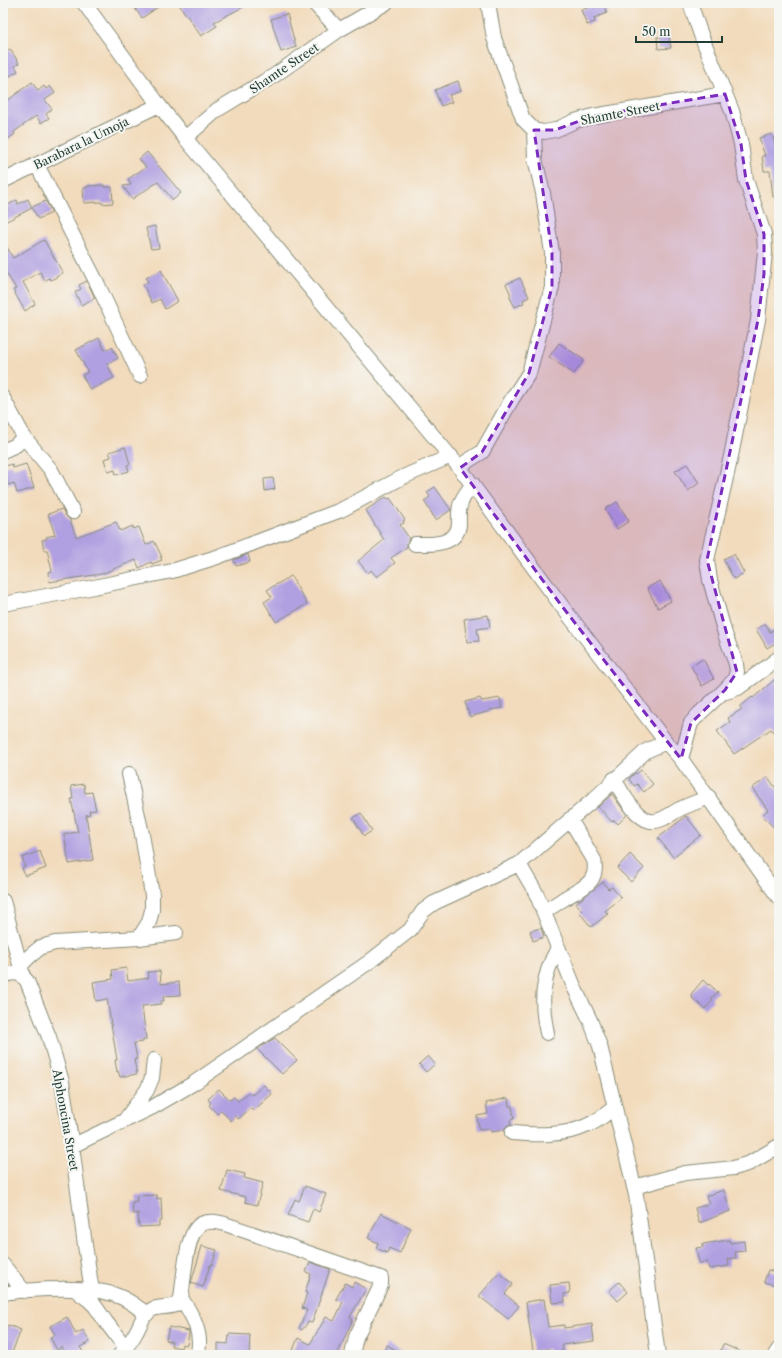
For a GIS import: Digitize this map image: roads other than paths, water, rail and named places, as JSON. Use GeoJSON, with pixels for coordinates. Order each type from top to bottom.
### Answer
{"type":"FeatureCollection","features":[{"type":"Feature","properties":{"kind":"street"},"geometry":{"type":"LineString","coordinates":[[84,3],[159,105],[473,484],[561,605],[666,742],[682,759],[779,898]]}},
{"type":"Feature","properties":{"kind":"street"},"geometry":{"type":"LineString","coordinates":[[314,3],[339,30]]}},
{"type":"Feature","properties":{"kind":"street","name":"Shamte Street"},"geometry":{"type":"LineString","coordinates":[[186,138],[217,110],[275,75],[339,30],[386,3]]}},
{"type":"Feature","properties":{"kind":"street"},"geometry":{"type":"LineString","coordinates":[[460,468],[466,462],[482,452],[512,399],[529,373],[552,287],[552,253],[543,193],[535,159],[534,130],[523,119],[518,110],[494,38],[488,3]]}},
{"type":"Feature","properties":{"kind":"street"},"geometry":{"type":"LineString","coordinates":[[682,759],[691,723],[734,680],[737,669],[724,634],[710,580],[707,560],[731,456],[758,320],[765,252],[764,234],[746,180],[741,144],[732,111],[701,35],[690,3]]}},
{"type":"Feature","properties":{"kind":"street","name":"Shamte Street"},"geometry":{"type":"LineString","coordinates":[[534,130],[544,132],[555,130],[593,116],[725,94]]}},
{"type":"Feature","properties":{"kind":"street","name":"Barabara la Umoja"},"geometry":{"type":"LineString","coordinates":[[3,181],[159,105]]}},
{"type":"Feature","properties":{"kind":"street"},"geometry":{"type":"LineString","coordinates":[[38,165],[101,292],[140,376]]}},
{"type":"Feature","properties":{"kind":"street"},"geometry":{"type":"LineString","coordinates":[[3,398],[24,437],[51,470],[73,512]]}},
{"type":"Feature","properties":{"kind":"street"},"geometry":{"type":"LineString","coordinates":[[3,451],[16,445],[24,437]]}},
{"type":"Feature","properties":{"kind":"street"},"geometry":{"type":"LineString","coordinates":[[3,604],[172,571],[341,510],[402,477],[451,456]]}},
{"type":"Feature","properties":{"kind":"street"},"geometry":{"type":"LineString","coordinates":[[415,544],[437,543],[452,539],[456,534],[458,527],[460,503],[473,484]]}},
{"type":"Feature","properties":{"kind":"street"},"geometry":{"type":"LineString","coordinates":[[720,694],[738,688],[779,658]]}},
{"type":"Feature","properties":{"kind":"street"},"geometry":{"type":"LineString","coordinates":[[72,1146],[153,1107],[194,1083],[369,962],[410,930],[423,910],[434,903],[520,864],[646,751],[666,742]]}},
{"type":"Feature","properties":{"kind":"street"},"geometry":{"type":"LineString","coordinates":[[129,774],[142,834],[152,895],[152,910],[149,922],[139,938]]}},
{"type":"Feature","properties":{"kind":"street"},"geometry":{"type":"LineString","coordinates":[[614,779],[631,806],[649,821],[656,821],[665,818],[679,809],[709,797]]}},
{"type":"Feature","properties":{"kind":"street"},"geometry":{"type":"LineString","coordinates":[[544,912],[589,884],[594,875],[596,867],[594,860],[570,819]]}},
{"type":"Feature","properties":{"kind":"street"},"geometry":{"type":"LineString","coordinates":[[520,864],[536,892],[575,989],[590,1020],[600,1046],[634,1186],[645,1253],[658,1355]]}},
{"type":"Feature","properties":{"kind":"street","name":"Alphoncina Street"},"geometry":{"type":"LineString","coordinates":[[3,901],[22,970],[49,1037],[62,1082],[72,1146],[84,1245],[92,1291]]}},
{"type":"Feature","properties":{"kind":"street"},"geometry":{"type":"LineString","coordinates":[[3,976],[12,973],[19,973],[30,956],[41,947],[55,944],[139,938],[176,933]]}},
{"type":"Feature","properties":{"kind":"street"},"geometry":{"type":"LineString","coordinates":[[547,1033],[543,1018],[542,1000],[549,968],[558,948]]}},
{"type":"Feature","properties":{"kind":"street"},"geometry":{"type":"LineString","coordinates":[[125,1120],[147,1090],[152,1078],[154,1060]]}},
{"type":"Feature","properties":{"kind":"street"},"geometry":{"type":"LineString","coordinates":[[512,1133],[536,1134],[568,1132],[586,1127],[615,1107]]}},
{"type":"Feature","properties":{"kind":"street"},"geometry":{"type":"LineString","coordinates":[[634,1186],[684,1173],[734,1168],[750,1163],[779,1146]]}},
{"type":"Feature","properties":{"kind":"street"},"geometry":{"type":"LineString","coordinates":[[73,1289],[95,1306],[123,1352],[136,1334],[141,1320],[146,1314],[153,1309],[180,1303],[187,1253],[195,1228],[211,1221],[226,1224],[381,1278],[381,1285],[356,1337],[352,1355]]}},
{"type":"Feature","properties":{"kind":"street"},"geometry":{"type":"LineString","coordinates":[[3,1265],[24,1291]]}},
{"type":"Feature","properties":{"kind":"street"},"geometry":{"type":"LineString","coordinates":[[3,1293],[73,1289],[106,1292],[132,1302],[146,1314]]}},
{"type":"Feature","properties":{"kind":"street"},"geometry":{"type":"LineString","coordinates":[[181,1298],[194,1320],[198,1336],[197,1355]]}},
{"type":"Feature","properties":{"kind":"street"},"geometry":{"type":"LineString","coordinates":[[775,1355],[779,1349]]}}]}
